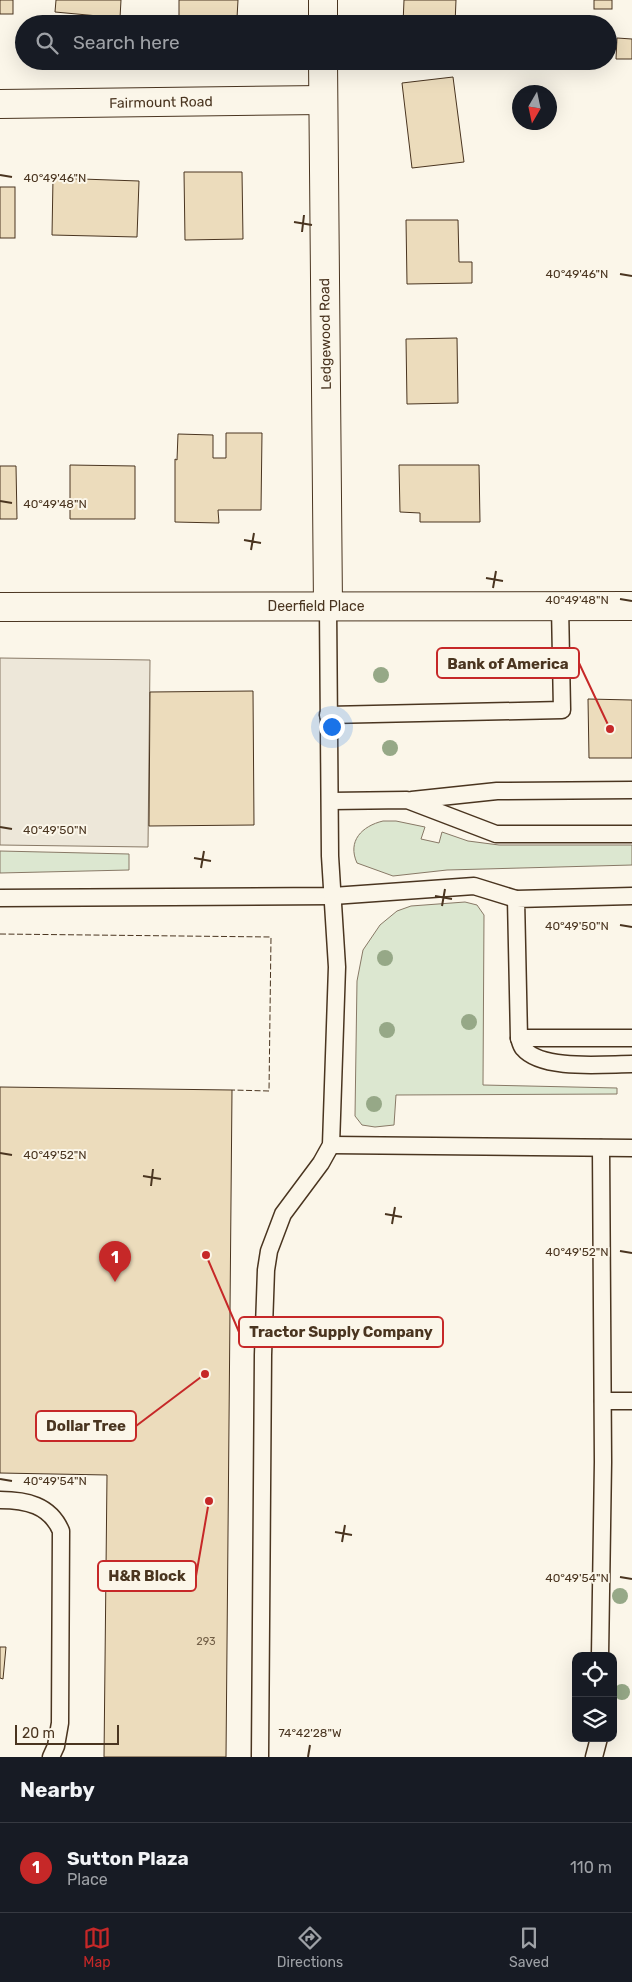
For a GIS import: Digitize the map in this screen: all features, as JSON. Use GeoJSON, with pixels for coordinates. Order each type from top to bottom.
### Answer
{"type":"FeatureCollection","features":[{"type":"Feature","properties":{"kind":"street"},"geometry":{"type":"LineString","coordinates":[[323,0],[323,15]]}},
{"type":"Feature","properties":{"kind":"street","name":"Ledgewood Road"},"geometry":{"type":"LineString","coordinates":[[323,70],[328,606]]}},
{"type":"Feature","properties":{"kind":"street","name":"Fairmount Road"},"geometry":{"type":"LineString","coordinates":[[0,104],[322,100]]}},
{"type":"Feature","properties":{"kind":"street","name":"Deerfield Place"},"geometry":{"type":"LineString","coordinates":[[0,607],[632,606]]}},
{"type":"Feature","properties":{"kind":"lane"},"geometry":{"type":"LineString","coordinates":[[260,1757],[263,1355],[266,1270],[269,1251],[283,1214],[321,1163],[331,1145],[337,966],[330,856],[328,606]]}},
{"type":"Feature","properties":{"kind":"lane"},"geometry":{"type":"LineString","coordinates":[[328,715],[562,710],[560,606]]}},
{"type":"Feature","properties":{"kind":"lane"},"geometry":{"type":"LineString","coordinates":[[330,801],[407,800],[497,791],[632,790]]}},
{"type":"Feature","properties":{"kind":"lane"},"geometry":{"type":"LineString","coordinates":[[407,800],[496,834],[632,834]]}},
{"type":"Feature","properties":{"kind":"lane"},"geometry":{"type":"LineString","coordinates":[[0,898],[333,896],[474,886],[516,899],[632,896]]}},
{"type":"Feature","properties":{"kind":"lane"},"geometry":{"type":"LineString","coordinates":[[516,899],[519,1038],[524,1048],[547,1061],[563,1064],[632,1064]]}},
{"type":"Feature","properties":{"kind":"lane"},"geometry":{"type":"LineString","coordinates":[[519,1038],[632,1038]]}},
{"type":"Feature","properties":{"kind":"lane"},"geometry":{"type":"LineString","coordinates":[[331,1145],[632,1148]]}},
{"type":"Feature","properties":{"kind":"lane"},"geometry":{"type":"LineString","coordinates":[[600,1652],[603,1401],[601,1148]]}},
{"type":"Feature","properties":{"kind":"lane"},"geometry":{"type":"LineString","coordinates":[[603,1401],[632,1401]]}},
{"type":"Feature","properties":{"kind":"lane"},"geometry":{"type":"LineString","coordinates":[[0,1500],[26,1502],[40,1506],[57,1522],[61,1530],[60,1723],[59,1737],[51,1757]]}},
{"type":"Feature","properties":{"kind":"lane"},"geometry":{"type":"LineString","coordinates":[[594,1757],[598,1742]]}},
{"type":"Feature","properties":{"kind":"green space"},"geometry":{"type":"Polygon","coordinates":[[[396,821],[425,827],[421,839],[439,843],[442,832],[468,841],[499,845],[632,845],[632,865],[447,870],[393,876],[357,863],[354,855],[355,841],[358,836],[375,823],[396,821]]]}},
{"type":"Feature","properties":{"kind":"green space"},"geometry":{"type":"Polygon","coordinates":[[[0,851],[129,854],[129,870],[0,873],[0,851]]]}},
{"type":"Feature","properties":{"kind":"green space"},"geometry":{"type":"Polygon","coordinates":[[[465,902],[477,905],[484,915],[483,1085],[617,1088],[617,1094],[396,1095],[394,1125],[375,1127],[362,1125],[355,1116],[357,981],[363,950],[380,925],[397,911],[411,906],[465,902]]]}},
{"type":"Feature","properties":{"kind":"shaded area"},"geometry":{"type":"Polygon","coordinates":[[[0,658],[150,660],[148,847],[0,845],[0,658]]]}},
{"type":"Feature","properties":{"kind":"building"},"geometry":{"type":"Polygon","coordinates":[[[0,0],[13,0],[13,14],[0,14],[0,0]]]}},
{"type":"Feature","properties":{"kind":"building"},"geometry":{"type":"Polygon","coordinates":[[[56,0],[121,0],[120,15],[88,15],[55,12],[56,0]]]}},
{"type":"Feature","properties":{"kind":"building"},"geometry":{"type":"Polygon","coordinates":[[[179,0],[238,0],[237,15],[179,15],[179,0]]]}},
{"type":"Feature","properties":{"kind":"building"},"geometry":{"type":"Polygon","coordinates":[[[404,0],[456,0],[455,15],[403,15],[404,0]]]}},
{"type":"Feature","properties":{"kind":"building"},"geometry":{"type":"Polygon","coordinates":[[[594,0],[612,0],[612,9],[594,9],[594,0]]]}},
{"type":"Feature","properties":{"kind":"building"},"geometry":{"type":"Polygon","coordinates":[[[617,38],[632,39],[632,59],[617,59],[617,38]]]}},
{"type":"Feature","properties":{"kind":"building"},"geometry":{"type":"Polygon","coordinates":[[[453,77],[464,162],[412,168],[402,83],[453,77]]]}},
{"type":"Feature","properties":{"kind":"building"},"geometry":{"type":"Polygon","coordinates":[[[184,172],[242,172],[243,239],[185,240],[184,172]]]}},
{"type":"Feature","properties":{"kind":"building"},"geometry":{"type":"Polygon","coordinates":[[[53,178],[139,181],[137,237],[52,235],[53,178]]]}},
{"type":"Feature","properties":{"kind":"building"},"geometry":{"type":"Polygon","coordinates":[[[0,187],[15,187],[15,238],[0,238],[0,187]]]}},
{"type":"Feature","properties":{"kind":"building"},"geometry":{"type":"Polygon","coordinates":[[[406,220],[458,220],[459,262],[472,262],[472,283],[407,284],[406,220]]]}},
{"type":"Feature","properties":{"kind":"building"},"geometry":{"type":"Polygon","coordinates":[[[457,338],[458,403],[407,404],[406,339],[457,338]]]}},
{"type":"Feature","properties":{"kind":"building"},"geometry":{"type":"Polygon","coordinates":[[[226,433],[262,433],[261,510],[218,510],[219,523],[175,522],[175,459],[177,460],[178,434],[213,435],[213,458],[226,458],[226,433]]]}},
{"type":"Feature","properties":{"kind":"building"},"geometry":{"type":"Polygon","coordinates":[[[70,465],[135,466],[135,519],[70,519],[70,465]]]}},
{"type":"Feature","properties":{"kind":"building"},"geometry":{"type":"Polygon","coordinates":[[[399,465],[479,465],[480,522],[420,522],[420,513],[400,512],[399,465]]]}},
{"type":"Feature","properties":{"kind":"building"},"geometry":{"type":"Polygon","coordinates":[[[0,466],[16,466],[17,519],[0,519],[0,466]]]}},
{"type":"Feature","properties":{"kind":"building"},"geometry":{"type":"Polygon","coordinates":[[[253,691],[254,825],[149,826],[150,692],[253,691]]]}},
{"type":"Feature","properties":{"kind":"building"},"geometry":{"type":"Polygon","coordinates":[[[588,699],[632,700],[632,758],[589,758],[588,699]]]}},
{"type":"Feature","properties":{"kind":"building"},"geometry":{"type":"Polygon","coordinates":[[[0,1087],[232,1090],[226,1757],[104,1757],[107,1475],[0,1473],[0,1087]]]}},
{"type":"Feature","properties":{"kind":"building"},"geometry":{"type":"Polygon","coordinates":[[[0,1647],[6,1647],[3,1679],[0,1678],[0,1647]]]}},
{"type":"Feature","properties":{"kind":"fence"},"geometry":{"type":"LineString","coordinates":[[0,934],[271,937],[269,1091],[232,1090]]}},
{"type":"Feature","properties":{"kind":"place","name":"Bank of America"},"geometry":{"type":"Point","coordinates":[610,729]}},
{"type":"Feature","properties":{"kind":"place","name":"Tractor Supply Company"},"geometry":{"type":"Point","coordinates":[206,1255]}},
{"type":"Feature","properties":{"kind":"place","name":"Sutton Plaza"},"geometry":{"type":"Point","coordinates":[115,1282]}},
{"type":"Feature","properties":{"kind":"place","name":"Dollar Tree"},"geometry":{"type":"Point","coordinates":[205,1374]}},
{"type":"Feature","properties":{"kind":"place","name":"H&R Block"},"geometry":{"type":"Point","coordinates":[209,1501]}}]}
